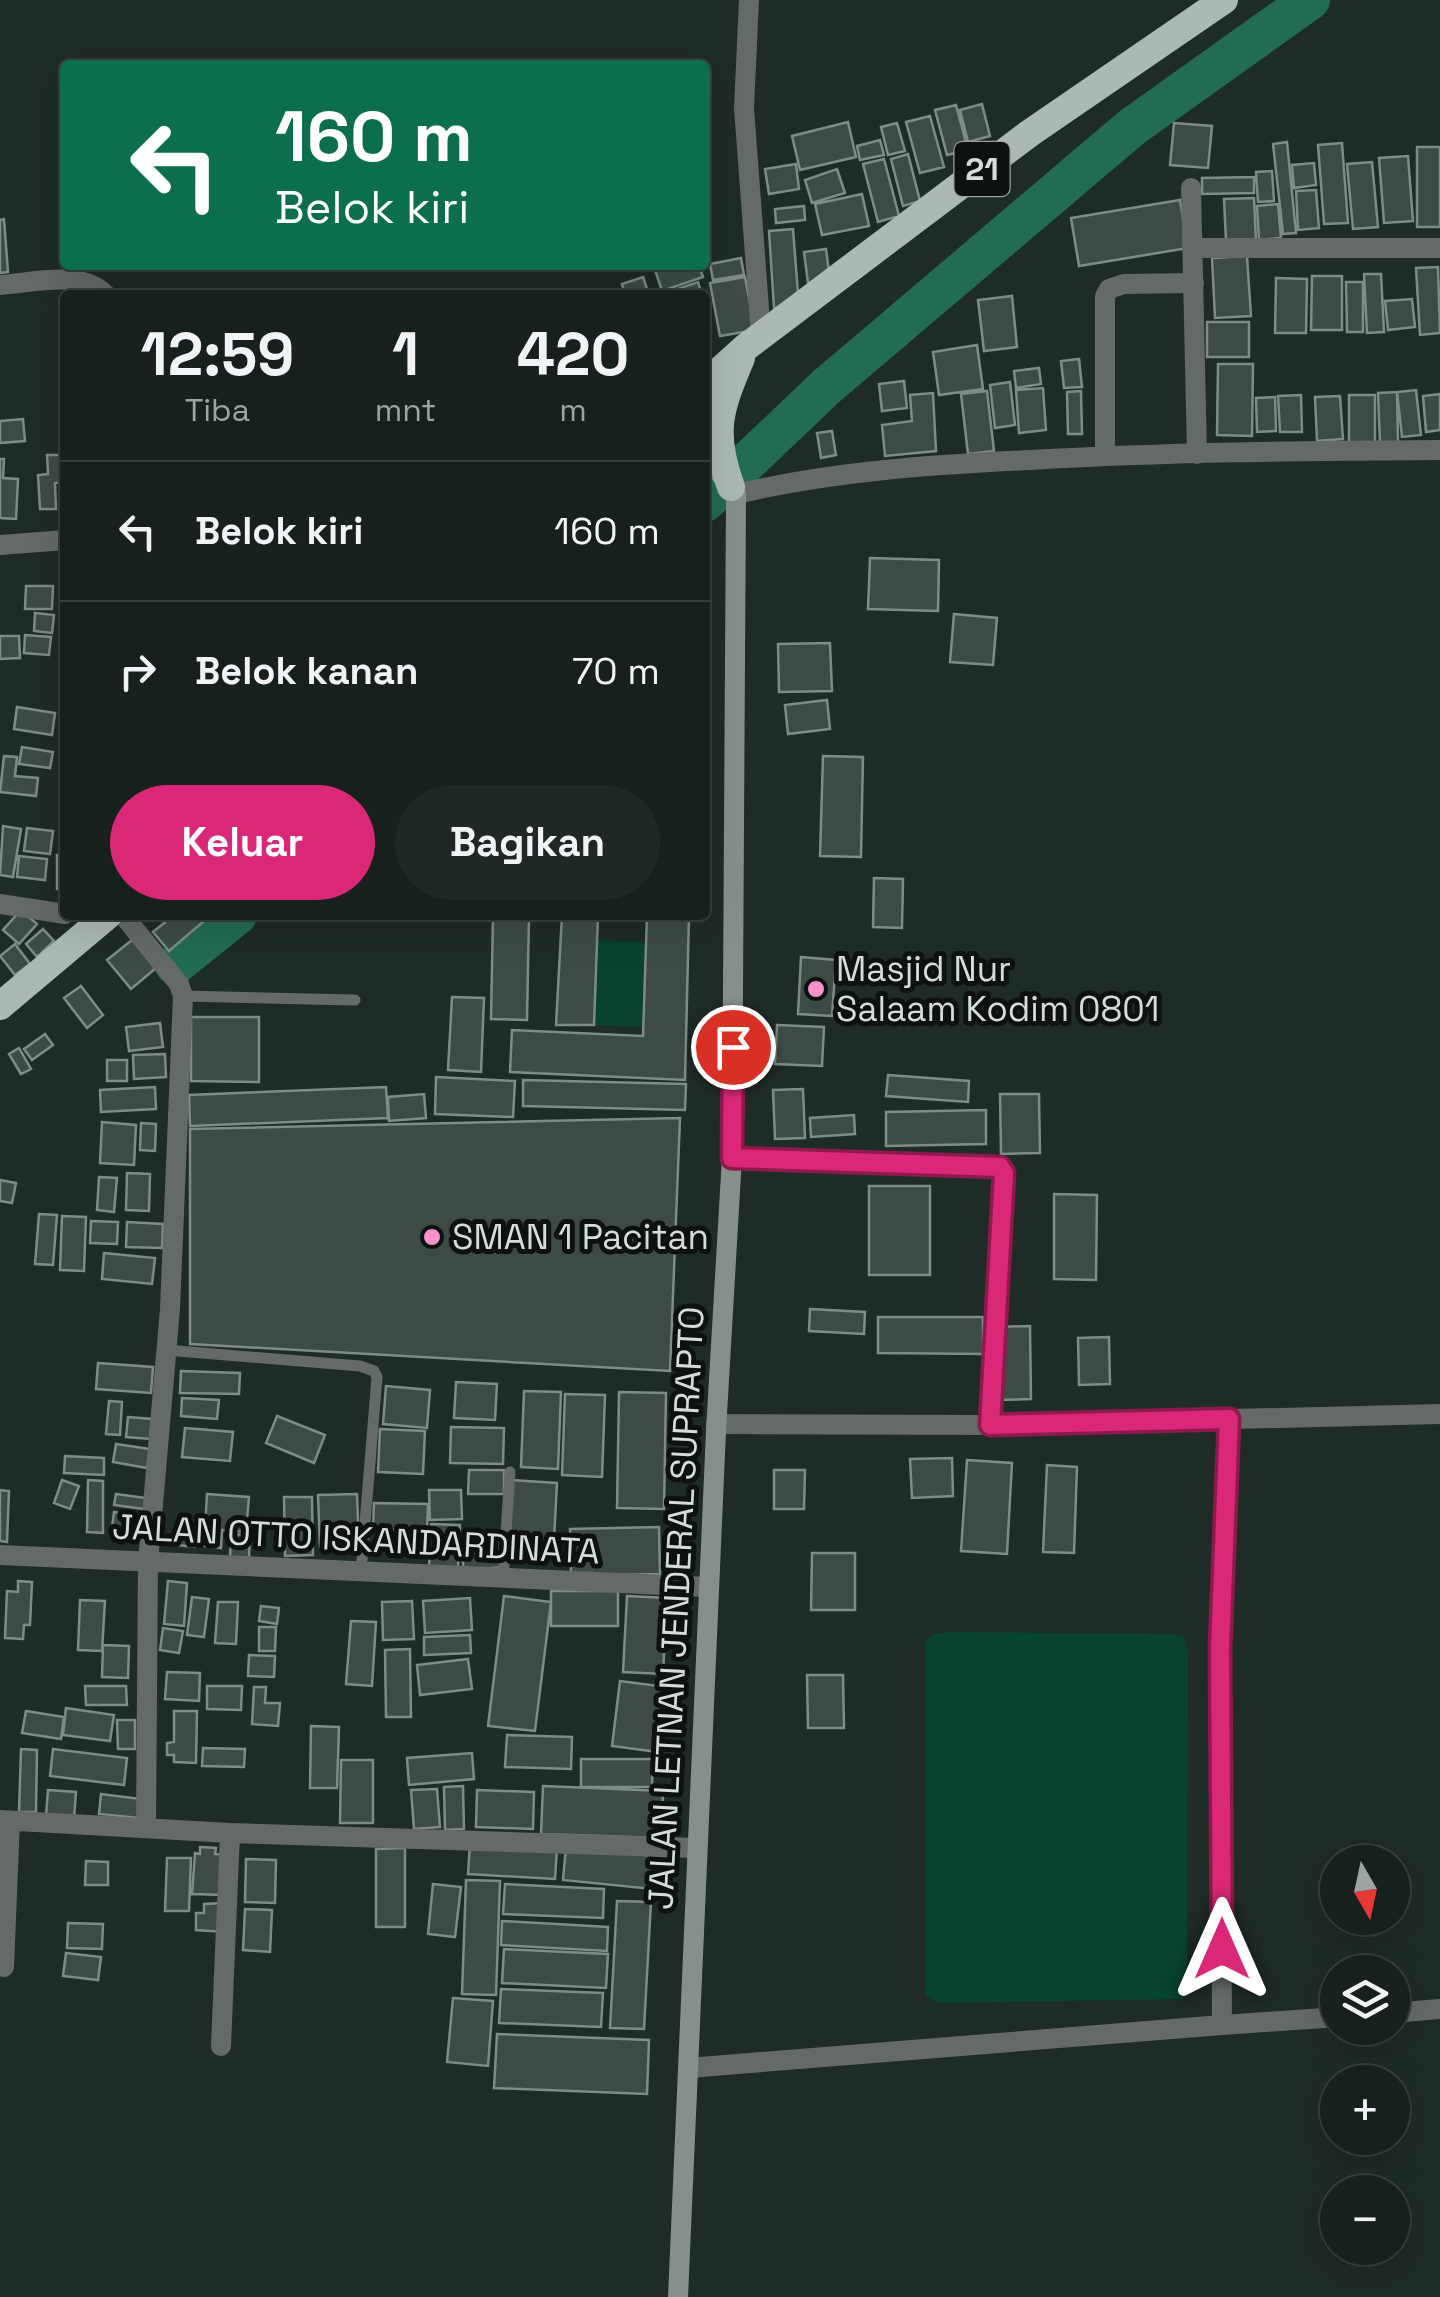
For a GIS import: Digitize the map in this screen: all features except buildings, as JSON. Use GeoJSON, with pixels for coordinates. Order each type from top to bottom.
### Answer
{"type":"FeatureCollection","features":[{"type":"Feature","properties":{"kind":"highway","name":"21"},"geometry":{"type":"LineString","coordinates":[[710,380],[753,341],[1030,134],[1224,0]]}},
{"type":"Feature","properties":{"kind":"highway"},"geometry":{"type":"LineString","coordinates":[[722,479],[720,425],[728,390],[753,341]]}},
{"type":"Feature","properties":{"kind":"highway"},"geometry":{"type":"LineString","coordinates":[[0,1006],[80,920]]}},
{"type":"Feature","properties":{"kind":"main road","name":"JALAN LETNAN JENDERAL SUPRAPTO"},"geometry":{"type":"LineString","coordinates":[[678,2297],[716,1424],[740,1158],[722,479]]}},
{"type":"Feature","properties":{"kind":"street"},"geometry":{"type":"LineString","coordinates":[[749,0],[744,108],[753,341]]}},
{"type":"Feature","properties":{"kind":"street"},"geometry":{"type":"LineString","coordinates":[[1192,188],[1196,454]]}},
{"type":"Feature","properties":{"kind":"street"},"geometry":{"type":"LineString","coordinates":[[1193,248],[1440,248]]}},
{"type":"Feature","properties":{"kind":"street"},"geometry":{"type":"LineString","coordinates":[[0,285],[84,281],[101,290]]}},
{"type":"Feature","properties":{"kind":"street"},"geometry":{"type":"LineString","coordinates":[[1105,456],[1105,296],[1109,288],[1124,284],[1194,283]]}},
{"type":"Feature","properties":{"kind":"street"},"geometry":{"type":"LineString","coordinates":[[722,479],[792,481],[879,468],[1105,456],[1440,450]]}},
{"type":"Feature","properties":{"kind":"street"},"geometry":{"type":"LineString","coordinates":[[0,544],[60,540]]}},
{"type":"Feature","properties":{"kind":"street"},"geometry":{"type":"LineString","coordinates":[[0,904],[60,913]]}},
{"type":"Feature","properties":{"kind":"street"},"geometry":{"type":"LineString","coordinates":[[128,920],[181,990],[177,1195],[148,1562],[146,1828]]}},
{"type":"Feature","properties":{"kind":"street"},"geometry":{"type":"LineString","coordinates":[[716,1424],[990,1425],[1440,1414]]}},
{"type":"Feature","properties":{"kind":"street"},"geometry":{"type":"LineString","coordinates":[[1222,2025],[1220,1648],[1229,1419]]}},
{"type":"Feature","properties":{"kind":"street","name":"JALAN OTTO ISKANDARDINATA"},"geometry":{"type":"LineString","coordinates":[[0,1556],[708,1587]]}},
{"type":"Feature","properties":{"kind":"street"},"geometry":{"type":"LineString","coordinates":[[4,1967],[5,1821],[230,1833],[697,1848]]}},
{"type":"Feature","properties":{"kind":"street"},"geometry":{"type":"LineString","coordinates":[[221,2046],[230,1833]]}},
{"type":"Feature","properties":{"kind":"street"},"geometry":{"type":"LineString","coordinates":[[1410,2012],[1440,2010]]}},
{"type":"Feature","properties":{"kind":"street"},"geometry":{"type":"LineString","coordinates":[[688,2068],[1320,2018]]}},
{"type":"Feature","properties":{"kind":"lane"},"geometry":{"type":"LineString","coordinates":[[181,990],[355,1000]]}},
{"type":"Feature","properties":{"kind":"lane"},"geometry":{"type":"LineString","coordinates":[[740,1158],[1000,1167],[1004,1173],[990,1425]]}},
{"type":"Feature","properties":{"kind":"lane"},"geometry":{"type":"LineString","coordinates":[[166,1350],[374,1370],[377,1377],[361,1572]]}},
{"type":"Feature","properties":{"kind":"lane"},"geometry":{"type":"LineString","coordinates":[[503,1578],[510,1472]]}},
{"type":"Feature","properties":{"kind":"green space"},"geometry":{"type":"Polygon","coordinates":[[[597,940],[646,942],[643,1027],[594,1025],[597,940]]]}},
{"type":"Feature","properties":{"kind":"green space"},"geometry":{"type":"Polygon","coordinates":[[[933,1634],[1184,1637],[1188,1652],[1187,1983],[1182,1999],[937,2003],[926,1996],[925,1642],[933,1634]]]}},
{"type":"Feature","properties":{"kind":"waterway"},"geometry":{"type":"LineString","coordinates":[[710,497],[827,386],[1132,127],[1310,0]]}},
{"type":"Feature","properties":{"kind":"waterway"},"geometry":{"type":"LineString","coordinates":[[175,965],[231,920]]}},
{"type":"Feature","properties":{"kind":"place","name":"Masjid Nur Salaam Kodim 0801"},"geometry":{"type":"Point","coordinates":[816,989]}},
{"type":"Feature","properties":{"kind":"place","name":"SMAN 1 Pacitan"},"geometry":{"type":"Point","coordinates":[432,1237]}},
{"type":"Feature","properties":{"kind":"route"},"geometry":{"type":"LineString","coordinates":[[733,1047],[732,1158],[1000,1167],[1004,1173],[990,1425],[1229,1419],[1220,1648],[1222,1949]]}}]}
